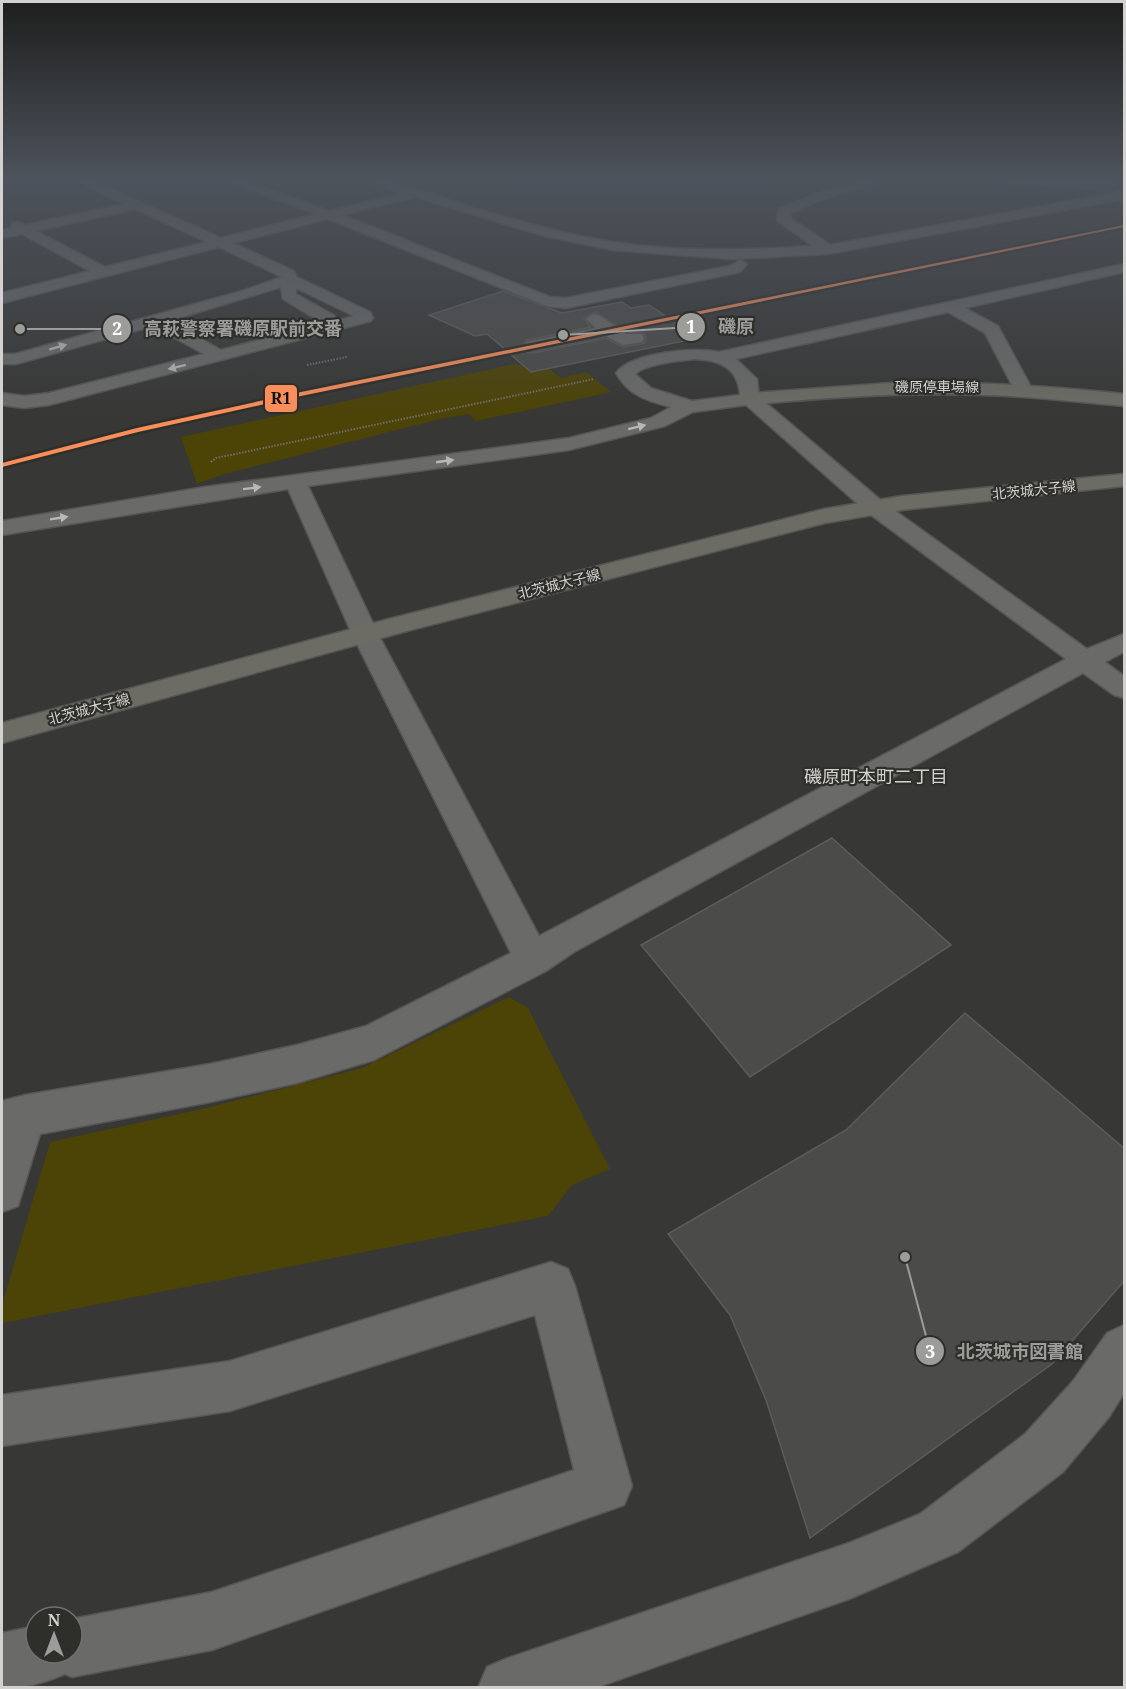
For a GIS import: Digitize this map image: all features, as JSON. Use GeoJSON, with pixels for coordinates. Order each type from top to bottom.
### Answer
{"type":"FeatureCollection","features":[{"type":"Feature","properties":{"kind":"main road","name":"磯原停車場線"},"geometry":{"type":"LineString","coordinates":[[750,399],[843,389],[911,387],[1023,389],[1125,400]]}},
{"type":"Feature","properties":{"kind":"main road","name":"北茨城大子線"},"geometry":{"type":"LineString","coordinates":[[2,733],[365,634],[812,519],[875,507],[1125,480]]}},
{"type":"Feature","properties":{"kind":"street"},"geometry":{"type":"LineString","coordinates":[[74,256],[103,272]]}},
{"type":"Feature","properties":{"kind":"street"},"geometry":{"type":"LineString","coordinates":[[2,298],[168,256]]}},
{"type":"Feature","properties":{"kind":"street"},"geometry":{"type":"LineString","coordinates":[[252,256],[289,274],[290,288],[329,319],[327,325],[311,333]]}},
{"type":"Feature","properties":{"kind":"street"},"geometry":{"type":"LineString","coordinates":[[433,256],[547,301],[566,303],[735,269],[741,265],[732,256]]}},
{"type":"Feature","properties":{"kind":"street"},"geometry":{"type":"LineString","coordinates":[[721,357],[1125,268]]}},
{"type":"Feature","properties":{"kind":"street"},"geometry":{"type":"LineString","coordinates":[[1094,274],[1125,285]]}},
{"type":"Feature","properties":{"kind":"street"},"geometry":{"type":"LineString","coordinates":[[2,399],[24,402],[49,399],[365,318],[364,315],[290,288],[247,294],[6,360]]}},
{"type":"Feature","properties":{"kind":"street"},"geometry":{"type":"LineString","coordinates":[[950,306],[992,330],[1023,389]]}},
{"type":"Feature","properties":{"kind":"street"},"geometry":{"type":"LineString","coordinates":[[155,320],[220,356]]}},
{"type":"Feature","properties":{"kind":"street"},"geometry":{"type":"LineString","coordinates":[[533,346],[615,328]]}},
{"type":"Feature","properties":{"kind":"street"},"geometry":{"type":"LineString","coordinates":[[692,407],[647,393],[627,380],[625,373],[632,367],[694,354],[721,357],[748,379],[750,399],[875,507],[1125,689]]}},
{"type":"Feature","properties":{"kind":"street"},"geometry":{"type":"LineString","coordinates":[[2,528],[205,494],[569,444],[658,422],[666,416],[692,407],[750,399]]}},
{"type":"Feature","properties":{"kind":"street"},"geometry":{"type":"LineString","coordinates":[[296,483],[365,634],[532,960]]}},
{"type":"Feature","properties":{"kind":"street"},"geometry":{"type":"LineString","coordinates":[[2,1190],[13,1118],[210,1083],[297,1064],[374,1042],[532,960],[561,941],[1086,660],[1125,642]]}},
{"type":"Feature","properties":{"kind":"street"},"geometry":{"type":"LineString","coordinates":[[2,1420],[231,1386],[551,1286],[605,1486],[212,1621],[84,1646]]}},
{"type":"Feature","properties":{"kind":"street"},"geometry":{"type":"LineString","coordinates":[[508,1688],[849,1571],[939,1533],[1044,1453],[1091,1399],[1125,1350]]}},
{"type":"Feature","properties":{"kind":"street"},"geometry":{"type":"LineString","coordinates":[[2,1662],[24,1658]]}},
{"type":"Feature","properties":{"kind":"path"},"geometry":{"type":"LineString","coordinates":[[303,365],[347,357]]}},
{"type":"Feature","properties":{"kind":"path"},"geometry":{"type":"LineString","coordinates":[[205,494],[201,470],[216,458],[594,379]]}},
{"type":"Feature","properties":{"kind":"shaded area"},"geometry":{"type":"Polygon","coordinates":[[[514,364],[551,370],[561,378],[586,372],[611,392],[476,421],[469,414],[440,419],[221,475],[197,484],[181,437],[514,364]]]}},
{"type":"Feature","properties":{"kind":"shaded area"},"geometry":{"type":"Polygon","coordinates":[[[509,997],[528,1008],[610,1169],[572,1185],[548,1216],[2,1323],[2,1305],[50,1142],[202,1109],[362,1068],[509,997]]]}},
{"type":"Feature","properties":{"kind":"building"},"geometry":{"type":"Polygon","coordinates":[[[503,291],[562,313],[622,302],[631,308],[649,305],[699,338],[531,372],[487,334],[475,336],[429,315],[503,291]],[[595,312],[584,319],[591,327],[527,340],[522,347],[527,352],[533,353],[606,338],[623,347],[644,343],[646,337],[644,333],[627,332],[595,312]]]}},
{"type":"Feature","properties":{"kind":"building"},"geometry":{"type":"Polygon","coordinates":[[[832,838],[951,945],[750,1077],[641,945],[832,838]]]}},
{"type":"Feature","properties":{"kind":"building"},"geometry":{"type":"Polygon","coordinates":[[[965,1013],[1125,1149],[1125,1280],[1052,1364],[810,1538],[766,1400],[730,1315],[668,1234],[846,1130],[965,1013]]]}},
{"type":"Feature","properties":{"kind":"transit line","name":"R1"},"geometry":{"type":"LineString","coordinates":[[2,465],[137,430],[301,394],[978,256]]}},
{"type":"Feature","properties":{"kind":"place","name":"高萩警察署磯原駅前交番"},"geometry":{"type":"Point","coordinates":[20,329]}},
{"type":"Feature","properties":{"kind":"place","name":"磯原"},"geometry":{"type":"Point","coordinates":[563,335]}},
{"type":"Feature","properties":{"kind":"place","name":"北茨城市図書館"},"geometry":{"type":"Point","coordinates":[905,1257]}},
{"type":"Feature","properties":{"kind":"district","name":"磯原町本町二丁目"},"geometry":{"type":"Point","coordinates":[876,777]}}]}
